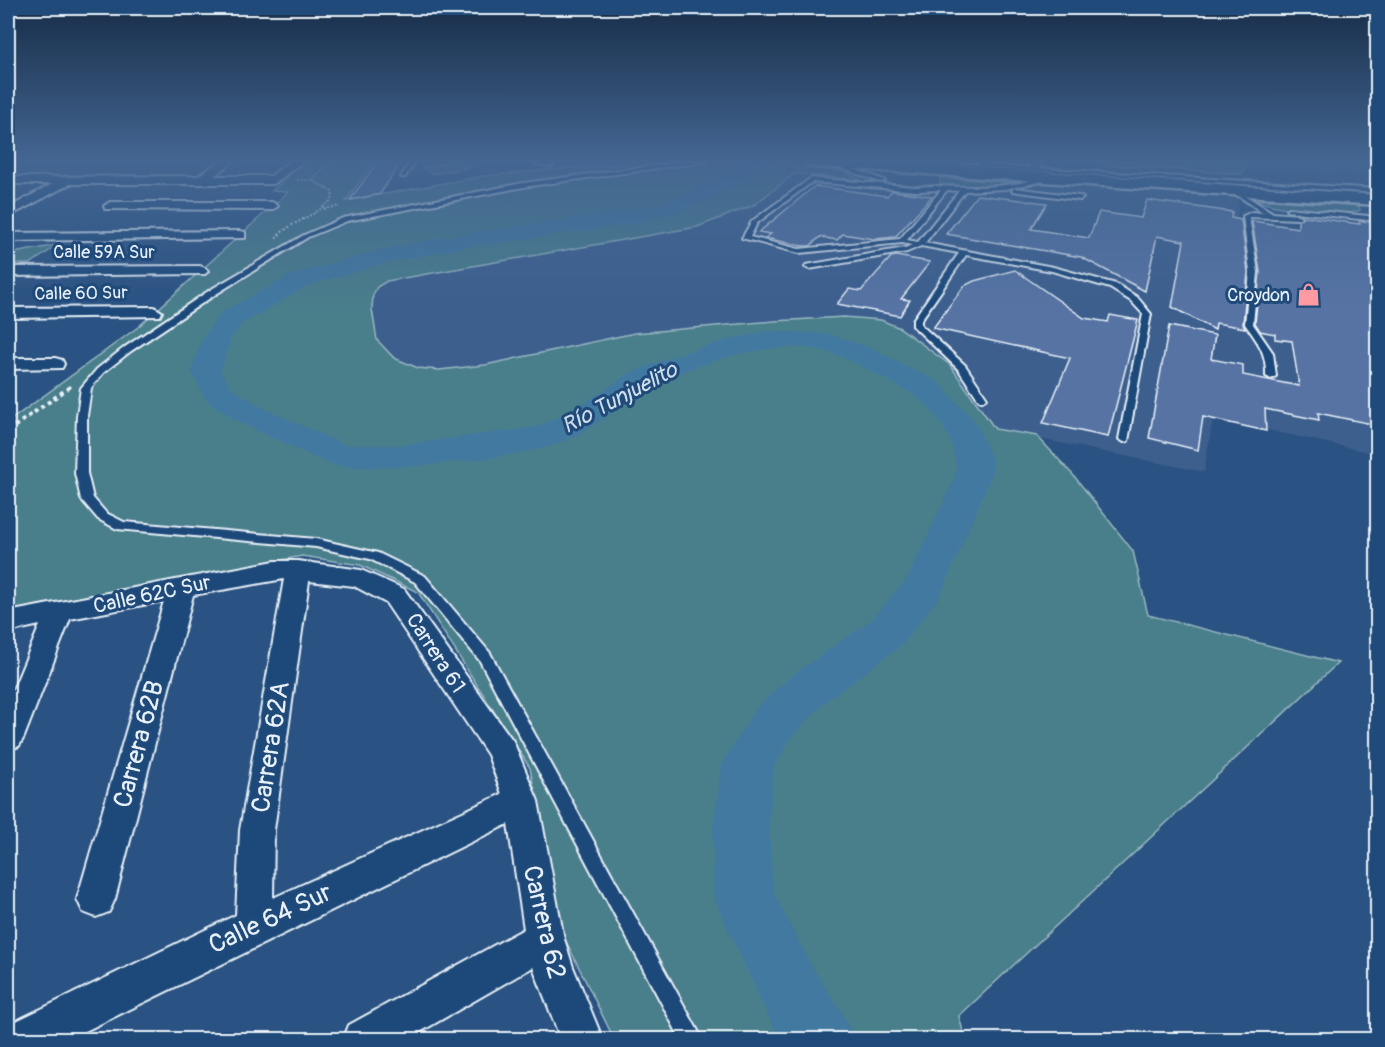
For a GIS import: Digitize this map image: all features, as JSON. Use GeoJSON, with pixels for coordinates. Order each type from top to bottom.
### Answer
{"type":"FeatureCollection","features":[{"type":"Feature","properties":{"kind":"street"},"geometry":{"type":"LineString","coordinates":[[8,248],[61,237],[85,222]]}},
{"type":"Feature","properties":{"kind":"street"},"geometry":{"type":"LineString","coordinates":[[8,237],[240,235]]}},
{"type":"Feature","properties":{"kind":"street","name":"Calle 59A Sur"},"geometry":{"type":"LineString","coordinates":[[8,272],[200,272]]}},
{"type":"Feature","properties":{"kind":"street","name":"Calle 60 Sur"},"geometry":{"type":"LineString","coordinates":[[8,314],[154,312]]}},
{"type":"Feature","properties":{"kind":"street"},"geometry":{"type":"LineString","coordinates":[[8,364],[55,364]]}},
{"type":"Feature","properties":{"kind":"street","name":"Calle 62C Sur"},"geometry":{"type":"LineString","coordinates":[[8,622],[238,576],[298,570]]}},
{"type":"Feature","properties":{"kind":"street","name":"Carrera 61"},"geometry":{"type":"LineString","coordinates":[[298,570],[361,579],[395,596],[502,750],[521,801]]}},
{"type":"Feature","properties":{"kind":"street","name":"Carrera 62A"},"geometry":{"type":"LineString","coordinates":[[254,926],[257,830],[298,570]]}},
{"type":"Feature","properties":{"kind":"street","name":"Carrera 62B"},"geometry":{"type":"LineString","coordinates":[[96,899],[181,589]]}},
{"type":"Feature","properties":{"kind":"street"},"geometry":{"type":"LineString","coordinates":[[8,737],[59,613]]}},
{"type":"Feature","properties":{"kind":"street","name":"Calle 64 Sur"},"geometry":{"type":"LineString","coordinates":[[22,1040],[254,926],[521,801]]}},
{"type":"Feature","properties":{"kind":"street","name":"Carrera 62"},"geometry":{"type":"LineString","coordinates":[[521,801],[544,939],[582,1040]]}},
{"type":"Feature","properties":{"kind":"street"},"geometry":{"type":"LineString","coordinates":[[364,1040],[544,939]]}},
{"type":"Feature","properties":{"kind":"lane"},"geometry":{"type":"LineString","coordinates":[[387,210],[326,226],[171,319],[100,371],[86,388],[82,416],[81,473],[87,499],[102,516],[121,526],[316,543],[374,556],[420,579],[485,657],[693,1040]]}},
{"type":"Feature","properties":{"kind":"lane"},"geometry":{"type":"LineString","coordinates":[[770,210],[754,222],[746,238],[800,251],[902,241],[1053,269],[1113,286],[1134,300],[1147,314],[1125,439]]}},
{"type":"Feature","properties":{"kind":"lane"},"geometry":{"type":"LineString","coordinates":[[794,257],[877,247],[902,241],[928,210]]}},
{"type":"Feature","properties":{"kind":"lane"},"geometry":{"type":"LineString","coordinates":[[809,267],[907,249],[921,244],[948,210]]}},
{"type":"Feature","properties":{"kind":"lane"},"geometry":{"type":"LineString","coordinates":[[1264,210],[1271,214]]}},
{"type":"Feature","properties":{"kind":"lane"},"geometry":{"type":"LineString","coordinates":[[1285,210],[1369,219],[1372,210]]}},
{"type":"Feature","properties":{"kind":"lane"},"geometry":{"type":"LineString","coordinates":[[1271,376],[1273,359],[1268,348],[1249,324],[1254,272],[1246,216],[1271,214],[1298,217]]}},
{"type":"Feature","properties":{"kind":"lane"},"geometry":{"type":"LineString","coordinates":[[1335,221],[1360,224]]}},
{"type":"Feature","properties":{"kind":"lane"},"geometry":{"type":"LineString","coordinates":[[964,252],[917,320],[917,326],[962,367],[981,398]]}},
{"type":"Feature","properties":{"kind":"shaded area"},"geometry":{"type":"Polygon","coordinates":[[[731,210],[1237,210],[1237,217],[1377,238],[1377,454],[1213,418],[1204,472],[995,430],[950,365],[890,322],[881,320],[844,317],[635,333],[485,365],[439,370],[418,368],[394,358],[377,340],[372,309],[373,294],[377,287],[387,281],[731,210]]]}},
{"type":"Feature","properties":{"kind":"green space"},"geometry":{"type":"Polygon","coordinates":[[[268,210],[741,210],[697,227],[387,281],[377,287],[373,295],[372,309],[377,340],[394,358],[418,368],[439,370],[485,365],[635,333],[844,317],[881,320],[900,328],[950,365],[995,429],[1037,436],[1074,476],[1133,551],[1148,615],[1338,663],[959,1016],[965,1039],[614,1039],[563,935],[530,768],[418,592],[360,565],[302,556],[8,611],[8,422],[138,327],[268,210]]]}},
{"type":"Feature","properties":{"kind":"green space"},"geometry":{"type":"Polygon","coordinates":[[[1300,210],[1360,210],[1339,213],[1300,210]]]}},
{"type":"Feature","properties":{"kind":"green space"},"geometry":{"type":"Polygon","coordinates":[[[58,245],[30,264],[8,264],[8,254],[58,245]]]}},
{"type":"Feature","properties":{"kind":"building"},"geometry":{"type":"Polygon","coordinates":[[[786,210],[919,210],[895,237],[874,239],[843,234],[837,240],[820,237],[810,246],[802,246],[765,238],[771,234],[759,232],[786,210]]]}},
{"type":"Feature","properties":{"kind":"building"},"geometry":{"type":"Polygon","coordinates":[[[965,210],[1043,210],[1031,229],[1089,238],[1099,212],[1141,218],[1144,210],[1232,212],[1231,218],[1241,220],[1248,272],[1243,324],[1245,328],[1216,323],[1215,330],[1172,307],[1184,241],[1157,236],[1145,291],[1081,257],[946,234],[965,210]]]}},
{"type":"Feature","properties":{"kind":"building","name":"Croydon"},"geometry":{"type":"Polygon","coordinates":[[[1303,216],[1360,224],[1359,221],[1377,222],[1377,425],[1318,413],[1319,420],[1265,409],[1266,431],[1203,417],[1198,450],[1149,438],[1169,326],[1215,335],[1211,359],[1243,365],[1243,375],[1299,386],[1292,341],[1275,339],[1275,334],[1260,331],[1255,323],[1260,272],[1252,221],[1298,228],[1298,221],[1303,216]]]}},
{"type":"Feature","properties":{"kind":"building"},"geometry":{"type":"Polygon","coordinates":[[[891,257],[930,262],[901,299],[910,300],[900,316],[837,304],[849,289],[861,291],[891,257]]]}},
{"type":"Feature","properties":{"kind":"building"},"geometry":{"type":"Polygon","coordinates":[[[1015,270],[1084,318],[1108,322],[1110,315],[1138,320],[1108,437],[1043,423],[1070,358],[933,328],[964,286],[1015,270]]]}},
{"type":"Feature","properties":{"kind":"waterway","name":"Río Tunjuelito"},"geometry":{"type":"LineString","coordinates":[[663,210],[632,217],[461,241],[385,256],[300,280],[232,318],[217,337],[206,371],[218,394],[251,415],[339,456],[401,456],[490,446],[546,436],[592,413],[643,379],[688,361],[741,345],[768,340],[829,343],[861,354],[927,389],[959,423],[975,462],[973,477],[925,586],[886,633],[808,689],[774,722],[748,763],[741,825],[743,896],[791,993],[820,1040]]}},
{"type":"Feature","properties":{"kind":"place","name":"Croydon"},"geometry":{"type":"Point","coordinates":[1308,295]}}]}
